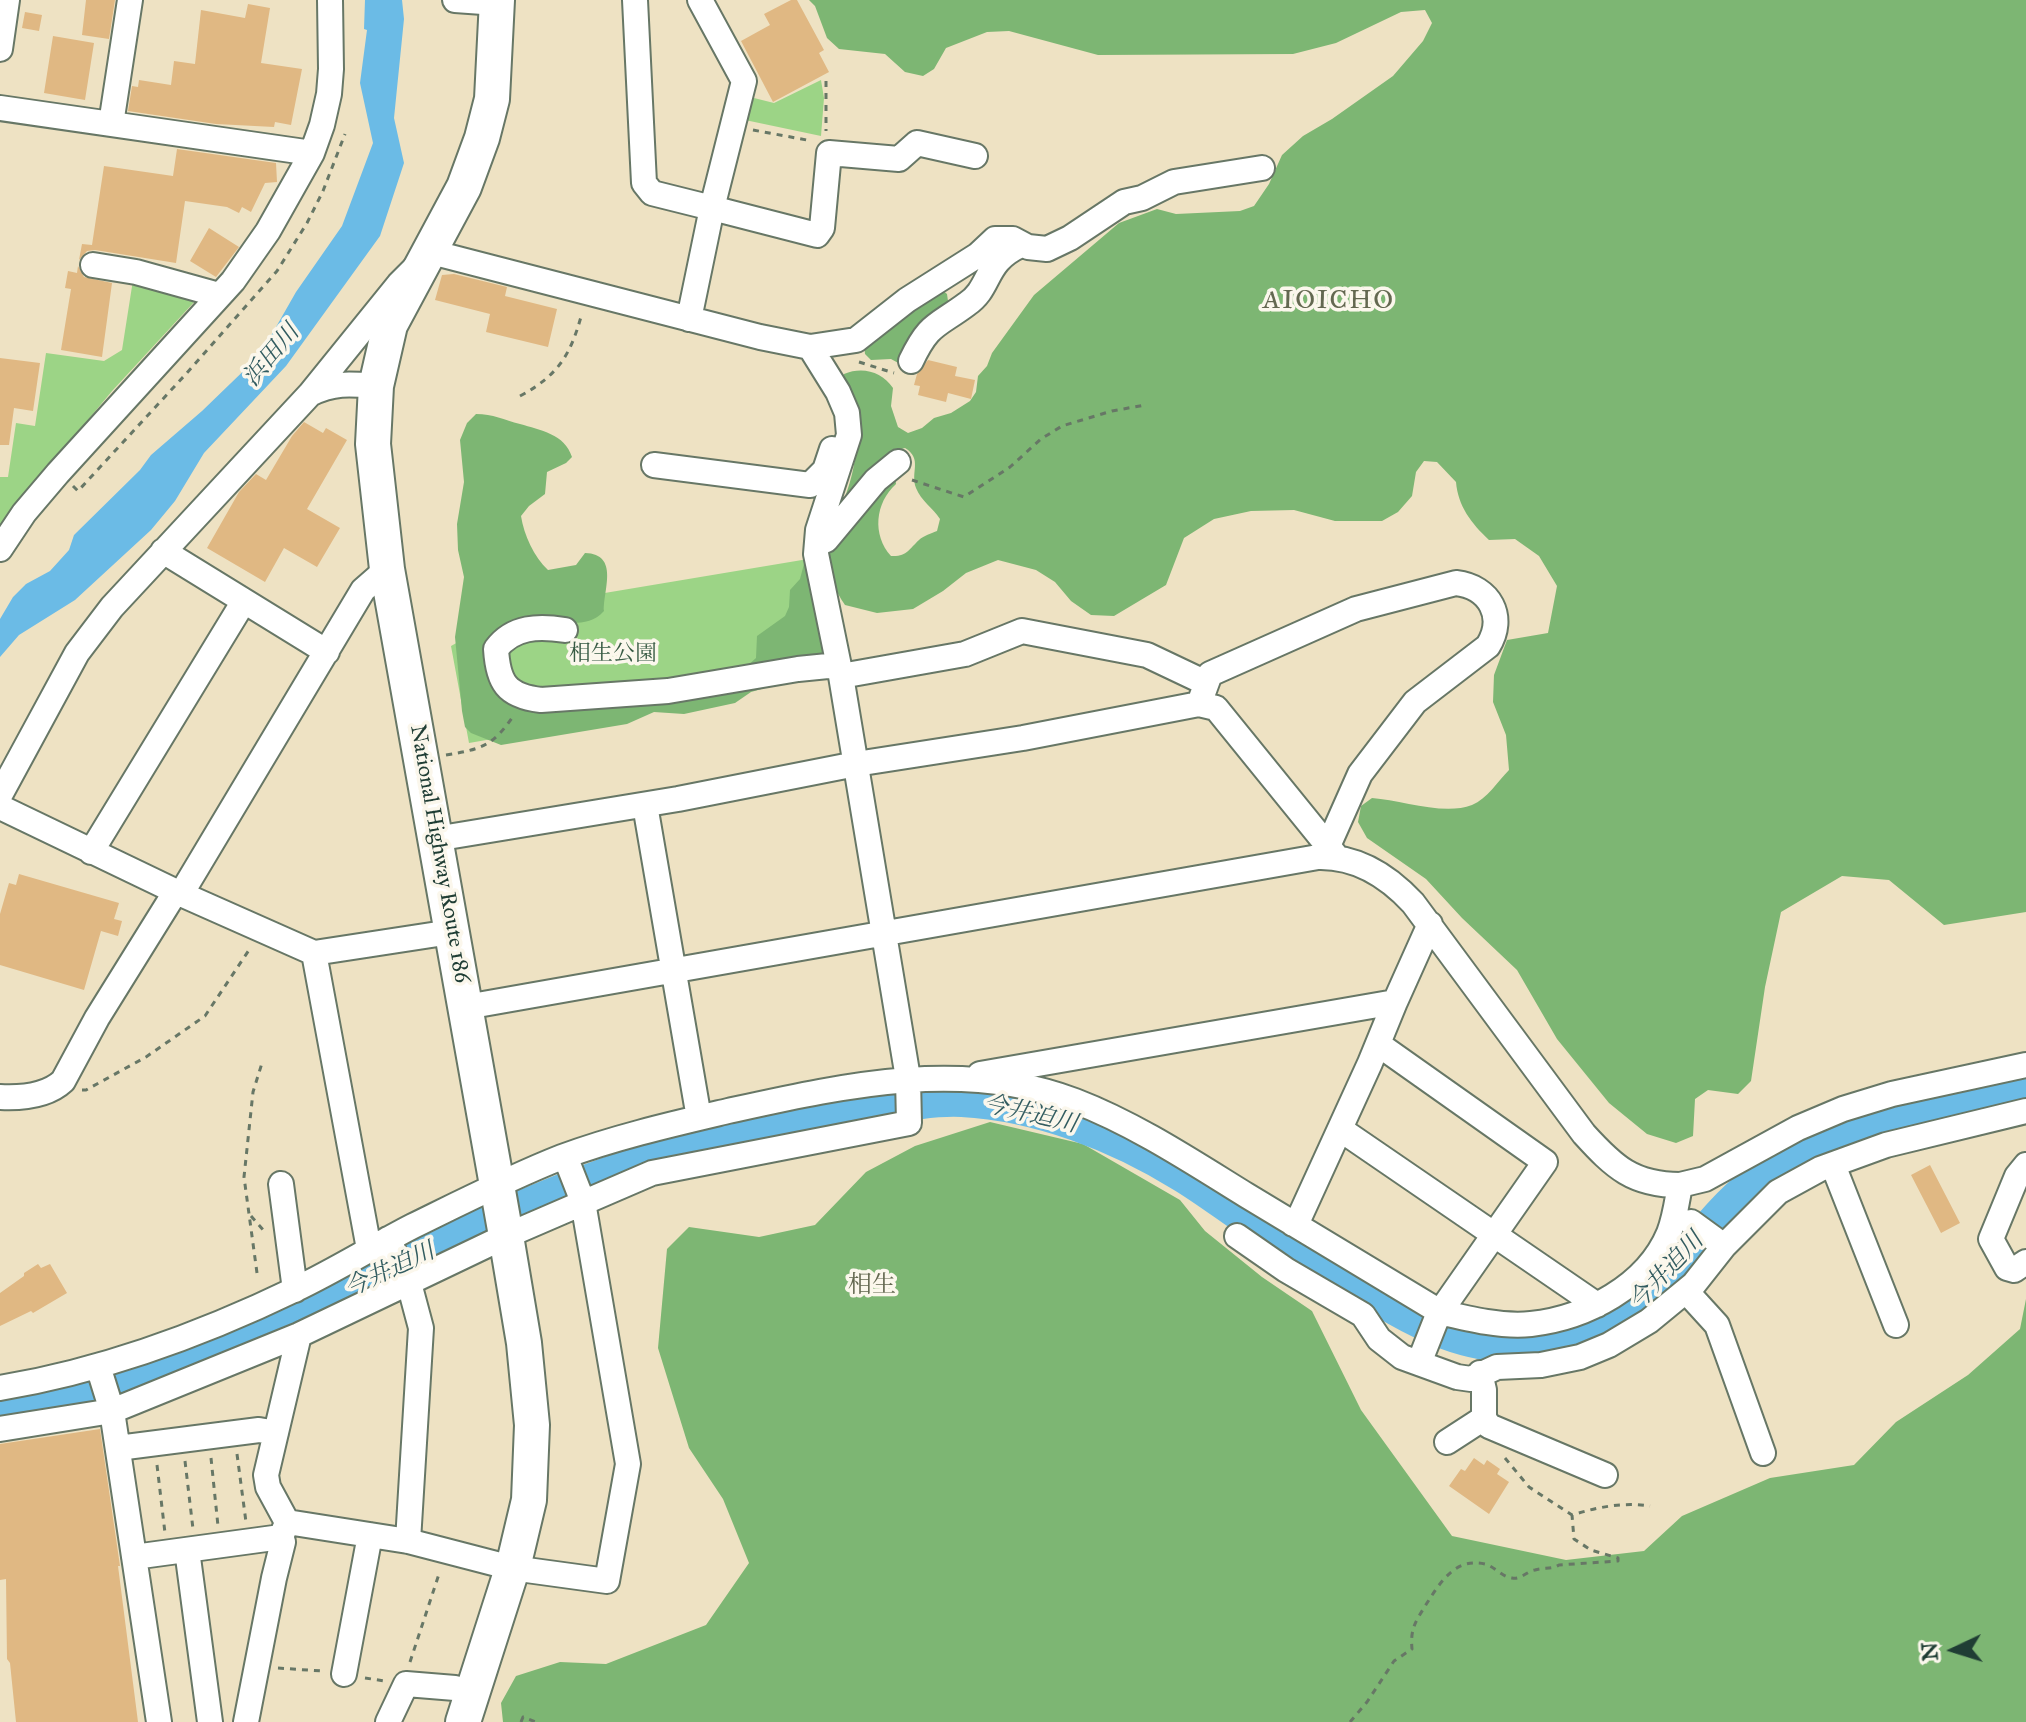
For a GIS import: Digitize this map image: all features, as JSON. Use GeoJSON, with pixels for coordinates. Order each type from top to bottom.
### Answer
{"type":"FeatureCollection","features":[{"type":"Feature","properties":{"kind":"highway","name":"National Highway Route 186"},"geometry":{"type":"LineString","coordinates":[[468,1708],[512,1568],[529,1500],[532,1425],[524,1343],[387,569],[373,444],[376,386],[390,325],[464,187],[492,99],[480,1]]}},
{"type":"Feature","properties":{"kind":"street"},"geometry":{"type":"LineString","coordinates":[[0,44],[7,0]]}},
{"type":"Feature","properties":{"kind":"street"},"geometry":{"type":"LineString","coordinates":[[111,124],[130,0]]}},
{"type":"Feature","properties":{"kind":"street"},"geometry":{"type":"LineString","coordinates":[[0,549],[24,513],[58,473],[233,281],[268,231],[312,153],[329,94],[330,0]]}},
{"type":"Feature","properties":{"kind":"street"},"geometry":{"type":"LineString","coordinates":[[635,0],[644,183],[652,193],[817,235],[822,228],[829,153],[899,159],[917,143],[975,156]]}},
{"type":"Feature","properties":{"kind":"street"},"geometry":{"type":"LineString","coordinates":[[689,319],[712,208],[744,81],[700,0]]}},
{"type":"Feature","properties":{"kind":"street"},"geometry":{"type":"LineString","coordinates":[[0,108],[312,153]]}},
{"type":"Feature","properties":{"kind":"street"},"geometry":{"type":"LineString","coordinates":[[0,795],[77,653],[112,607],[310,394],[399,284],[431,252],[810,347],[856,340],[907,300],[978,255],[995,239],[1013,239],[1028,247],[1047,249],[1070,238],[1124,202],[1142,198],[1174,182],[1262,168]]}},
{"type":"Feature","properties":{"kind":"street"},"geometry":{"type":"LineString","coordinates":[[911,361],[931,327],[967,305],[996,260],[1004,252],[1022,244]]}},
{"type":"Feature","properties":{"kind":"street"},"geometry":{"type":"LineString","coordinates":[[93,265],[136,272],[219,295]]}},
{"type":"Feature","properties":{"kind":"street"},"geometry":{"type":"LineString","coordinates":[[3,1385],[98,1368],[174,1341],[295,1290],[383,1245],[501,1212],[582,1200],[652,1173],[906,1125],[910,1119],[908,1084],[856,764],[816,554],[818,530],[849,435],[847,413],[838,392],[810,347]]}},
{"type":"Feature","properties":{"kind":"street"},"geometry":{"type":"LineString","coordinates":[[310,394],[326,386],[343,383],[376,386]]}},
{"type":"Feature","properties":{"kind":"street"},"geometry":{"type":"LineString","coordinates":[[654,465],[810,485],[825,470],[829,461],[838,416],[838,392]]}},
{"type":"Feature","properties":{"kind":"street"},"geometry":{"type":"LineString","coordinates":[[817,543],[826,540],[876,480],[898,462]]}},
{"type":"Feature","properties":{"kind":"street"},"geometry":{"type":"LineString","coordinates":[[163,551],[327,652]]}},
{"type":"Feature","properties":{"kind":"street"},"geometry":{"type":"LineString","coordinates":[[0,1097],[36,1094],[63,1081],[97,1018],[363,590],[387,569]]}},
{"type":"Feature","properties":{"kind":"street"},"geometry":{"type":"LineString","coordinates":[[466,1007],[1318,857],[1332,851],[1360,774],[1415,702],[1488,646],[1495,635],[1494,610],[1485,596],[1466,584],[1456,583],[1356,609],[1210,674],[1203,694]]}},
{"type":"Feature","properties":{"kind":"street"},"geometry":{"type":"LineString","coordinates":[[91,852],[244,601]]}},
{"type":"Feature","properties":{"kind":"street"},"geometry":{"type":"LineString","coordinates":[[565,630],[550,628],[513,632],[496,649],[500,679],[525,698],[541,700],[668,691],[798,669],[839,670],[965,654],[1022,631],[1147,655],[1203,694],[1332,851],[1371,869],[1398,887],[1430,924],[1576,1123],[1604,1156],[1635,1178],[1665,1185],[1692,1183],[1715,1174],[1798,1128],[1843,1109],[1892,1094],[2026,1065]]}},
{"type":"Feature","properties":{"kind":"street"},"geometry":{"type":"LineString","coordinates":[[435,839],[645,805],[856,764],[1023,738],[1203,694]]}},
{"type":"Feature","properties":{"kind":"street"},"geometry":{"type":"LineString","coordinates":[[645,805],[699,1118]]}},
{"type":"Feature","properties":{"kind":"street"},"geometry":{"type":"LineString","coordinates":[[0,807],[91,852],[314,953],[451,932]]}},
{"type":"Feature","properties":{"kind":"street"},"geometry":{"type":"LineString","coordinates":[[1293,1224],[1300,1216],[1340,1129],[1430,924]]}},
{"type":"Feature","properties":{"kind":"street"},"geometry":{"type":"LineString","coordinates":[[314,953],[383,1245],[407,1280],[421,1328],[408,1541]]}},
{"type":"Feature","properties":{"kind":"street"},"geometry":{"type":"LineString","coordinates":[[0,1429],[111,1406],[299,1335],[407,1280],[567,1162],[661,1126],[818,1093],[966,1077],[1395,1002]]}},
{"type":"Feature","properties":{"kind":"street"},"geometry":{"type":"LineString","coordinates":[[1378,1044],[1545,1162],[1439,1314],[1421,1359]]}},
{"type":"Feature","properties":{"kind":"street"},"geometry":{"type":"LineString","coordinates":[[966,1077],[1039,1090],[1072,1099],[1106,1114],[1160,1142],[1439,1314],[1485,1322],[1530,1324],[1597,1305],[1631,1283],[1657,1254],[1669,1234],[1680,1185]]}},
{"type":"Feature","properties":{"kind":"street"},"geometry":{"type":"LineString","coordinates":[[1237,1236],[1286,1270],[1363,1315],[1379,1339],[1402,1357],[1421,1359],[1457,1377],[1471,1379],[1497,1367],[1541,1365],[1580,1357],[1609,1345],[1649,1321],[1686,1291],[1714,1261],[1721,1243],[1778,1192],[1833,1165],[1886,1145],[2026,1111]]}},
{"type":"Feature","properties":{"kind":"street"},"geometry":{"type":"LineString","coordinates":[[1340,1129],[1597,1305]]}},
{"type":"Feature","properties":{"kind":"street"},"geometry":{"type":"LineString","coordinates":[[134,1557],[248,1541],[284,1529],[408,1541],[512,1568],[607,1581],[628,1464],[582,1200],[567,1162]]}},
{"type":"Feature","properties":{"kind":"street"},"geometry":{"type":"LineString","coordinates":[[1833,1165],[1896,1325]]}},
{"type":"Feature","properties":{"kind":"street"},"geometry":{"type":"LineString","coordinates":[[2023,1274],[2007,1268],[1991,1239],[2017,1176],[2026,1165]]}},
{"type":"Feature","properties":{"kind":"street"},"geometry":{"type":"LineString","coordinates":[[281,1184],[295,1290]]}},
{"type":"Feature","properties":{"kind":"street"},"geometry":{"type":"LineString","coordinates":[[1691,1222],[1721,1243]]}},
{"type":"Feature","properties":{"kind":"street"},"geometry":{"type":"LineString","coordinates":[[1686,1291],[1717,1325],[1763,1453]]}},
{"type":"Feature","properties":{"kind":"street"},"geometry":{"type":"LineString","coordinates":[[246,1722],[283,1542],[284,1529],[266,1475],[299,1335]]}},
{"type":"Feature","properties":{"kind":"street"},"geometry":{"type":"LineString","coordinates":[[98,1368],[111,1406],[159,1722]]}},
{"type":"Feature","properties":{"kind":"street"},"geometry":{"type":"LineString","coordinates":[[1480,1373],[1486,1422]]}},
{"type":"Feature","properties":{"kind":"street"},"geometry":{"type":"LineString","coordinates":[[1447,1442],[1486,1422]]}},
{"type":"Feature","properties":{"kind":"street"},"geometry":{"type":"LineString","coordinates":[[1486,1422],[1605,1475]]}},
{"type":"Feature","properties":{"kind":"street"},"geometry":{"type":"LineString","coordinates":[[118,1448],[259,1430],[276,1433]]}},
{"type":"Feature","properties":{"kind":"street"},"geometry":{"type":"LineString","coordinates":[[344,1674],[370,1535]]}},
{"type":"Feature","properties":{"kind":"street"},"geometry":{"type":"LineString","coordinates":[[183,1550],[210,1722]]}},
{"type":"Feature","properties":{"kind":"street"},"geometry":{"type":"LineString","coordinates":[[388,1722],[406,1684],[455,1688],[468,1708]]}},
{"type":"Feature","properties":{"kind":"path"},"geometry":{"type":"LineString","coordinates":[[733,126],[825,143],[826,81]]}},
{"type":"Feature","properties":{"kind":"path"},"geometry":{"type":"LineString","coordinates":[[520,396],[560,366],[570,350],[589,292]]}},
{"type":"Feature","properties":{"kind":"path"},"geometry":{"type":"LineString","coordinates":[[898,462],[898,475],[964,497],[1010,467],[1041,439],[1062,426],[1145,405]]}},
{"type":"Feature","properties":{"kind":"path"},"geometry":{"type":"LineString","coordinates":[[438,756],[478,749],[496,740],[525,698]]}},
{"type":"Feature","properties":{"kind":"path"},"geometry":{"type":"LineString","coordinates":[[112,1074],[146,1057],[205,1016],[255,940]]}},
{"type":"Feature","properties":{"kind":"path"},"geometry":{"type":"LineString","coordinates":[[257,1273],[244,1177],[253,1092],[262,1063]]}},
{"type":"Feature","properties":{"kind":"path"},"geometry":{"type":"LineString","coordinates":[[248,1213],[267,1234]]}},
{"type":"Feature","properties":{"kind":"path"},"geometry":{"type":"LineString","coordinates":[[1486,1422],[1485,1434],[1529,1487],[1572,1515],[1606,1507],[1650,1506]]}},
{"type":"Feature","properties":{"kind":"path"},"geometry":{"type":"LineString","coordinates":[[234,1433],[248,1541]]}},
{"type":"Feature","properties":{"kind":"path"},"geometry":{"type":"LineString","coordinates":[[209,1436],[220,1545]]}},
{"type":"Feature","properties":{"kind":"path"},"geometry":{"type":"LineString","coordinates":[[182,1440],[183,1550]]}},
{"type":"Feature","properties":{"kind":"path"},"geometry":{"type":"LineString","coordinates":[[154,1443],[183,1550]]}},
{"type":"Feature","properties":{"kind":"path"},"geometry":{"type":"LineString","coordinates":[[1350,1722],[1394,1661],[1412,1649],[1410,1632],[1444,1576],[1464,1565],[1485,1564],[1512,1578],[1521,1578],[1534,1570],[1553,1569],[1559,1565],[1618,1561],[1618,1558],[1591,1550],[1574,1539],[1572,1515]]}},
{"type":"Feature","properties":{"kind":"path"},"geometry":{"type":"LineString","coordinates":[[406,1684],[405,1679],[447,1552]]}},
{"type":"Feature","properties":{"kind":"path"},"geometry":{"type":"LineString","coordinates":[[521,1722],[523,1717],[536,1722]]}},
{"type":"Feature","properties":{"kind":"green space"},"geometry":{"type":"Polygon","coordinates":[[[809,0],[2026,0],[2026,912],[1944,925],[1889,880],[1842,876],[1781,912],[1765,987],[1751,1081],[1738,1094],[1708,1090],[1695,1099],[1693,1136],[1676,1143],[1647,1134],[1609,1103],[1557,1039],[1517,970],[1426,879],[1367,838],[1358,822],[1361,806],[1372,798],[1449,809],[1472,805],[1487,794],[1509,770],[1506,735],[1493,702],[1494,675],[1507,640],[1548,633],[1557,586],[1539,556],[1515,539],[1489,540],[1466,514],[1456,482],[1437,462],[1424,461],[1416,472],[1412,496],[1398,512],[1382,521],[1335,521],[1294,510],[1251,511],[1214,519],[1184,538],[1166,585],[1114,616],[1091,615],[1071,601],[1055,582],[1036,570],[998,560],[966,573],[913,609],[877,613],[845,605],[834,584],[828,549],[854,464],[856,442],[842,378],[844,374],[865,371],[878,374],[889,382],[893,388],[891,406],[898,427],[908,433],[922,428],[934,418],[951,413],[970,401],[976,392],[978,376],[1034,295],[1119,223],[1157,209],[1176,214],[1240,211],[1254,206],[1269,184],[1282,155],[1303,136],[1393,76],[1423,41],[1432,23],[1425,10],[1401,12],[1336,43],[1293,54],[1098,55],[1009,31],[987,32],[946,48],[934,69],[923,76],[905,72],[885,54],[839,49],[827,38],[815,6],[809,0]],[[905,448],[892,452],[896,484],[884,500],[878,519],[881,539],[891,556],[904,554],[921,539],[937,531],[940,519],[916,488],[915,461],[905,448]]]}},
{"type":"Feature","properties":{"kind":"green space"},"geometry":{"type":"Polygon","coordinates":[[[821,80],[824,98],[821,136],[745,120],[750,97],[774,103],[821,80]]]}},
{"type":"Feature","properties":{"kind":"green space"},"geometry":{"type":"Polygon","coordinates":[[[133,280],[196,300],[112,391],[0,526],[0,477],[8,477],[16,423],[35,426],[46,353],[104,361],[122,350],[133,280]]]}},
{"type":"Feature","properties":{"kind":"green space"},"geometry":{"type":"Polygon","coordinates":[[[942,290],[947,294],[949,308],[902,365],[891,359],[871,360],[865,354],[864,343],[942,290]]]}},
{"type":"Feature","properties":{"kind":"green space"},"geometry":{"type":"Polygon","coordinates":[[[476,414],[543,431],[564,443],[572,457],[547,472],[545,494],[521,516],[525,531],[534,552],[548,570],[576,565],[585,553],[596,555],[606,567],[604,611],[597,617],[580,623],[536,625],[489,647],[527,705],[746,667],[756,658],[757,636],[785,616],[790,590],[800,579],[805,560],[823,652],[793,680],[751,692],[735,703],[684,714],[654,712],[627,724],[501,745],[471,733],[465,727],[462,711],[455,637],[464,577],[458,550],[457,524],[464,482],[460,440],[467,423],[476,414]]]}},
{"type":"Feature","properties":{"kind":"green space","name":"相生公園"},"geometry":{"type":"Polygon","coordinates":[[[808,559],[831,672],[625,716],[469,743],[451,646],[521,607],[808,559]]]}},
{"type":"Feature","properties":{"kind":"green space"},"geometry":{"type":"Polygon","coordinates":[[[990,1122],[1083,1144],[1180,1200],[1205,1231],[1262,1277],[1312,1311],[1361,1410],[1452,1536],[1566,1560],[1644,1551],[1682,1516],[1770,1478],[1854,1465],[1896,1422],[1968,1375],[2020,1329],[2026,1299],[2026,1722],[503,1722],[501,1703],[516,1676],[560,1662],[606,1664],[706,1625],[749,1563],[723,1499],[689,1448],[658,1348],[667,1249],[689,1227],[759,1237],[815,1225],[866,1172],[915,1146],[990,1122]]]}},
{"type":"Feature","properties":{"kind":"water","name":"浜田川"},"geometry":{"type":"Polygon","coordinates":[[[365,0],[402,0],[404,19],[394,118],[404,163],[380,236],[286,366],[204,453],[175,501],[151,530],[75,600],[19,635],[0,657],[0,619],[13,597],[26,584],[50,571],[69,550],[74,535],[140,470],[151,455],[260,355],[296,292],[342,226],[373,143],[360,83],[367,30],[364,29],[365,0]]]}},
{"type":"Feature","properties":{"kind":"building"},"geometry":{"type":"Polygon","coordinates":[[[86,0],[115,0],[109,39],[82,35],[86,0]]]}},
{"type":"Feature","properties":{"kind":"building"},"geometry":{"type":"Polygon","coordinates":[[[797,0],[824,50],[819,53],[829,72],[773,102],[741,41],[770,25],[764,14],[797,0]]]}},
{"type":"Feature","properties":{"kind":"building"},"geometry":{"type":"Polygon","coordinates":[[[248,4],[270,8],[261,63],[302,69],[291,125],[275,122],[274,127],[216,124],[128,111],[132,86],[138,87],[139,80],[171,85],[174,61],[195,64],[201,10],[245,18],[248,4]]]}},
{"type":"Feature","properties":{"kind":"building"},"geometry":{"type":"Polygon","coordinates":[[[25,12],[42,15],[39,31],[22,28],[25,12]]]}},
{"type":"Feature","properties":{"kind":"building"},"geometry":{"type":"Polygon","coordinates":[[[53,36],[94,43],[85,100],[44,93],[53,36]]]}},
{"type":"Feature","properties":{"kind":"building"},"geometry":{"type":"Polygon","coordinates":[[[177,149],[276,163],[277,182],[265,183],[251,212],[242,207],[239,213],[227,207],[185,201],[176,263],[95,250],[87,251],[79,260],[82,244],[92,245],[104,166],[173,176],[177,149]]]}},
{"type":"Feature","properties":{"kind":"building"},"geometry":{"type":"Polygon","coordinates":[[[209,228],[239,247],[216,277],[190,261],[209,228]]]}},
{"type":"Feature","properties":{"kind":"building"},"geometry":{"type":"Polygon","coordinates":[[[78,266],[84,277],[112,283],[102,357],[61,350],[71,289],[65,288],[68,271],[77,273],[78,266]]]}},
{"type":"Feature","properties":{"kind":"building"},"geometry":{"type":"Polygon","coordinates":[[[454,274],[507,287],[505,296],[557,309],[548,347],[486,332],[490,314],[435,300],[442,275],[454,274]]]}},
{"type":"Feature","properties":{"kind":"building"},"geometry":{"type":"Polygon","coordinates":[[[0,358],[40,363],[33,411],[14,408],[9,445],[0,445],[0,358]]]}},
{"type":"Feature","properties":{"kind":"building"},"geometry":{"type":"Polygon","coordinates":[[[928,360],[957,367],[955,376],[975,380],[971,399],[948,393],[946,402],[918,395],[920,386],[914,385],[917,374],[928,360]]]}},
{"type":"Feature","properties":{"kind":"building"},"geometry":{"type":"Polygon","coordinates":[[[304,422],[323,433],[326,428],[347,440],[307,509],[340,528],[317,567],[284,548],[265,582],[207,548],[239,492],[256,474],[266,480],[304,422]]]}},
{"type":"Feature","properties":{"kind":"building"},"geometry":{"type":"Polygon","coordinates":[[[19,874],[119,903],[114,919],[122,921],[118,936],[101,931],[84,990],[0,965],[0,914],[9,883],[16,885],[19,874]]]}},
{"type":"Feature","properties":{"kind":"building"},"geometry":{"type":"Polygon","coordinates":[[[1930,1165],[1960,1223],[1941,1233],[1911,1175],[1930,1165]]]}},
{"type":"Feature","properties":{"kind":"building"},"geometry":{"type":"Polygon","coordinates":[[[38,1264],[41,1268],[50,1264],[67,1293],[33,1313],[31,1311],[0,1326],[0,1293],[38,1264]]]}},
{"type":"Feature","properties":{"kind":"building"},"geometry":{"type":"Polygon","coordinates":[[[100,1429],[138,1722],[16,1722],[10,1663],[7,1659],[6,1579],[0,1580],[0,1444],[100,1429]]]}},
{"type":"Feature","properties":{"kind":"building"},"geometry":{"type":"Polygon","coordinates":[[[1474,1458],[1484,1465],[1487,1460],[1500,1469],[1497,1474],[1509,1482],[1489,1514],[1449,1486],[1474,1458]]]}},
{"type":"Feature","properties":{"kind":"waterway","name":"今井迫川"},"geometry":{"type":"LineString","coordinates":[[0,1406],[110,1385],[212,1352],[286,1320],[513,1211],[650,1160],[792,1123],[948,1100],[991,1103],[1048,1115],[1131,1147],[1429,1326],[1490,1344],[1523,1346],[1560,1343],[1592,1334],[1620,1319],[1645,1299],[1730,1204],[1779,1165],[1863,1129],[2026,1088]]}},
{"type":"Feature","properties":{"kind":"district","name":"AIOICHO"},"geometry":{"type":"Point","coordinates":[1329,302]}},
{"type":"Feature","properties":{"kind":"district","name":"相生"},"geometry":{"type":"Point","coordinates":[872,1286]}}]}
